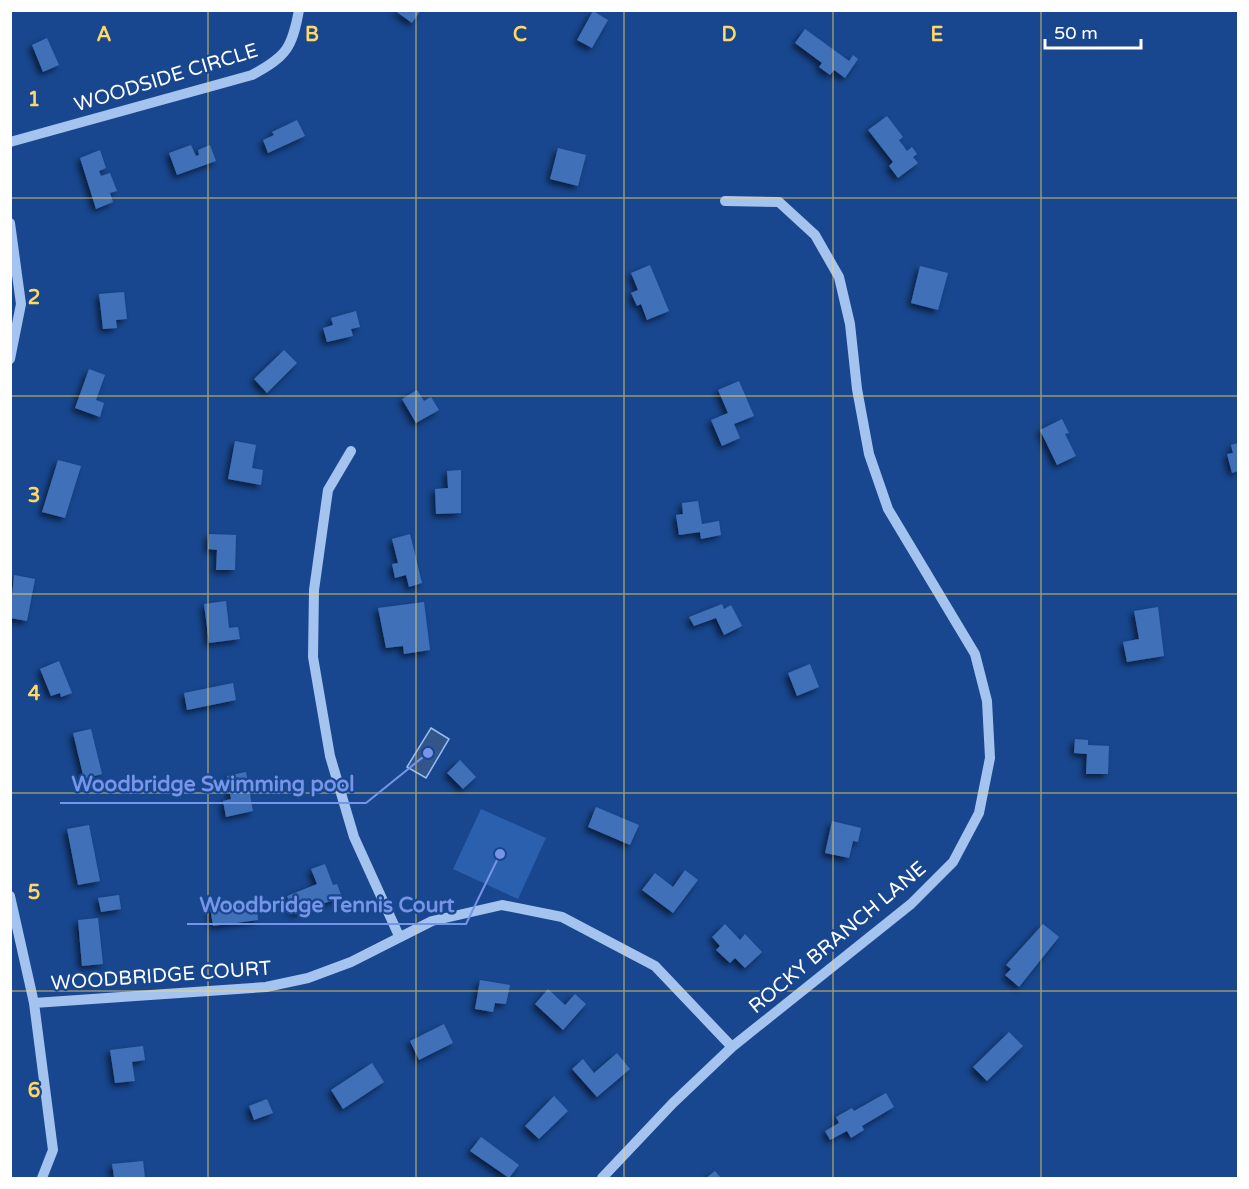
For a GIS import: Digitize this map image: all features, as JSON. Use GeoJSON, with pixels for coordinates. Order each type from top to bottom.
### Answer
{"type":"FeatureCollection","features":[{"type":"Feature","properties":{"kind":"street","name":"WOODSIDE CIRCLE"},"geometry":{"type":"LineString","coordinates":[[10,142],[252,75],[273,63],[293,42],[299,10]]}},
{"type":"Feature","properties":{"kind":"street","name":"ROCKY BRANCH LANE"},"geometry":{"type":"LineString","coordinates":[[602,1179],[673,1103],[732,1047],[911,904],[953,862],[979,813],[990,758],[987,701],[975,654],[888,509],[869,454],[850,324],[839,277],[815,235],[779,202],[725,201]]}},
{"type":"Feature","properties":{"kind":"street"},"geometry":{"type":"LineString","coordinates":[[10,223],[21,304],[10,359]]}},
{"type":"Feature","properties":{"kind":"street"},"geometry":{"type":"LineString","coordinates":[[351,451],[328,490],[314,590],[313,657],[330,756],[354,837],[399,936]]}},
{"type":"Feature","properties":{"kind":"street"},"geometry":{"type":"LineString","coordinates":[[10,896],[34,1002],[53,1150],[42,1179]]}},
{"type":"Feature","properties":{"kind":"street","name":"WOODBRIDGE COURT"},"geometry":{"type":"LineString","coordinates":[[34,1002],[266,987],[308,978],[351,962],[432,921],[502,905],[562,917],[655,966],[732,1047]]}},
{"type":"Feature","properties":{"kind":"shaded area"},"geometry":{"type":"Polygon","coordinates":[[[431,728],[449,739],[426,778],[407,767],[431,728]]]}},
{"type":"Feature","properties":{"kind":"shaded area"},"geometry":{"type":"Polygon","coordinates":[[[481,809],[546,838],[518,899],[453,869],[481,809]]]}},
{"type":"Feature","properties":{"kind":"building"},"geometry":{"type":"Polygon","coordinates":[[[394,10],[421,10],[412,23],[394,10]]]}},
{"type":"Feature","properties":{"kind":"building"},"geometry":{"type":"Polygon","coordinates":[[[593,11],[608,20],[592,48],[577,40],[593,11]]]}},
{"type":"Feature","properties":{"kind":"building"},"geometry":{"type":"Polygon","coordinates":[[[805,29],[849,61],[853,55],[858,59],[845,78],[834,70],[830,75],[819,67],[822,63],[795,43],[805,29]]]}},
{"type":"Feature","properties":{"kind":"building"},"geometry":{"type":"Polygon","coordinates":[[[47,38],[59,65],[43,72],[32,45],[47,38]]]}},
{"type":"Feature","properties":{"kind":"building"},"geometry":{"type":"Polygon","coordinates":[[[887,116],[903,137],[899,140],[907,151],[912,147],[917,154],[913,157],[918,163],[898,178],[889,166],[893,162],[868,130],[887,116]]]}},
{"type":"Feature","properties":{"kind":"building"},"geometry":{"type":"Polygon","coordinates":[[[297,120],[305,136],[268,153],[263,140],[274,135],[272,132],[297,120]]]}},
{"type":"Feature","properties":{"kind":"building"},"geometry":{"type":"Polygon","coordinates":[[[191,145],[196,156],[199,155],[198,150],[210,145],[216,161],[177,175],[169,153],[191,145]]]}},
{"type":"Feature","properties":{"kind":"building"},"geometry":{"type":"Polygon","coordinates":[[[558,148],[586,155],[578,186],[550,179],[558,148]]]}},
{"type":"Feature","properties":{"kind":"building"},"geometry":{"type":"Polygon","coordinates":[[[100,150],[106,168],[99,171],[101,176],[110,173],[117,191],[110,193],[113,202],[96,209],[80,158],[100,150]]]}},
{"type":"Feature","properties":{"kind":"building"},"geometry":{"type":"Polygon","coordinates":[[[650,265],[669,311],[647,320],[641,304],[637,306],[631,293],[638,290],[631,273],[650,265]]]}},
{"type":"Feature","properties":{"kind":"building"},"geometry":{"type":"Polygon","coordinates":[[[920,266],[948,273],[938,310],[911,303],[920,266]]]}},
{"type":"Feature","properties":{"kind":"building"},"geometry":{"type":"Polygon","coordinates":[[[124,292],[127,319],[116,320],[117,328],[103,329],[99,294],[124,292]]]}},
{"type":"Feature","properties":{"kind":"building"},"geometry":{"type":"Polygon","coordinates":[[[356,311],[360,327],[351,329],[353,336],[327,342],[323,328],[333,325],[331,318],[356,311]]]}},
{"type":"Feature","properties":{"kind":"building"},"geometry":{"type":"Polygon","coordinates":[[[284,350],[297,363],[267,393],[254,379],[284,350]]]}},
{"type":"Feature","properties":{"kind":"building"},"geometry":{"type":"Polygon","coordinates":[[[89,369],[105,375],[96,400],[104,403],[100,417],[75,408],[89,369]]]}},
{"type":"Feature","properties":{"kind":"building"},"geometry":{"type":"Polygon","coordinates":[[[739,381],[754,416],[734,424],[740,438],[722,446],[711,420],[728,413],[718,390],[739,381]]]}},
{"type":"Feature","properties":{"kind":"building"},"geometry":{"type":"Polygon","coordinates":[[[417,390],[424,401],[431,397],[439,410],[416,423],[402,399],[417,390]]]}},
{"type":"Feature","properties":{"kind":"building"},"geometry":{"type":"Polygon","coordinates":[[[1062,419],[1069,433],[1065,434],[1076,456],[1057,465],[1040,430],[1062,419]]]}},
{"type":"Feature","properties":{"kind":"building"},"geometry":{"type":"Polygon","coordinates":[[[235,441],[256,445],[252,468],[263,470],[261,485],[228,479],[235,441]]]}},
{"type":"Feature","properties":{"kind":"building"},"geometry":{"type":"Polygon","coordinates":[[[1238,443],[1238,471],[1232,473],[1227,454],[1233,453],[1231,445],[1238,443]]]}},
{"type":"Feature","properties":{"kind":"building"},"geometry":{"type":"Polygon","coordinates":[[[58,460],[81,466],[65,518],[42,512],[58,460]]]}},
{"type":"Feature","properties":{"kind":"building"},"geometry":{"type":"Polygon","coordinates":[[[461,470],[461,513],[436,514],[435,489],[448,488],[447,471],[461,470]]]}},
{"type":"Feature","properties":{"kind":"building"},"geometry":{"type":"Polygon","coordinates":[[[698,501],[702,524],[719,521],[721,535],[701,539],[700,532],[679,535],[676,515],[683,514],[682,503],[698,501]]]}},
{"type":"Feature","properties":{"kind":"building"},"geometry":{"type":"Polygon","coordinates":[[[209,534],[236,535],[235,570],[216,570],[217,550],[208,549],[209,534]]]}},
{"type":"Feature","properties":{"kind":"building"},"geometry":{"type":"Polygon","coordinates":[[[410,534],[422,583],[409,587],[406,575],[395,578],[392,564],[398,563],[392,539],[410,534]]]}},
{"type":"Feature","properties":{"kind":"building"},"geometry":{"type":"Polygon","coordinates":[[[14,575],[35,579],[27,621],[10,618],[14,575]]]}},
{"type":"Feature","properties":{"kind":"building"},"geometry":{"type":"Polygon","coordinates":[[[226,601],[229,628],[238,627],[240,639],[209,643],[204,604],[226,601]]]}},
{"type":"Feature","properties":{"kind":"building"},"geometry":{"type":"Polygon","coordinates":[[[424,602],[430,650],[404,654],[403,646],[386,648],[378,608],[424,602]]]}},
{"type":"Feature","properties":{"kind":"building"},"geometry":{"type":"Polygon","coordinates":[[[722,604],[724,609],[731,605],[742,626],[724,635],[716,618],[694,626],[689,617],[722,604]]]}},
{"type":"Feature","properties":{"kind":"building"},"geometry":{"type":"Polygon","coordinates":[[[1158,607],[1164,656],[1127,662],[1123,642],[1139,639],[1134,611],[1158,607]]]}},
{"type":"Feature","properties":{"kind":"building"},"geometry":{"type":"Polygon","coordinates":[[[59,661],[72,693],[61,697],[60,693],[51,696],[40,669],[59,661]]]}},
{"type":"Feature","properties":{"kind":"building"},"geometry":{"type":"Polygon","coordinates":[[[810,664],[819,687],[797,696],[788,673],[810,664]]]}},
{"type":"Feature","properties":{"kind":"building"},"geometry":{"type":"Polygon","coordinates":[[[233,683],[236,700],[187,710],[184,693],[233,683]]]}},
{"type":"Feature","properties":{"kind":"building"},"geometry":{"type":"Polygon","coordinates":[[[91,729],[102,774],[84,779],[73,733],[91,729]]]}},
{"type":"Feature","properties":{"kind":"building"},"geometry":{"type":"Polygon","coordinates":[[[1075,739],[1088,740],[1088,745],[1109,746],[1108,774],[1086,774],[1087,754],[1074,753],[1075,739]]]}},
{"type":"Feature","properties":{"kind":"building"},"geometry":{"type":"Polygon","coordinates":[[[460,760],[476,777],[463,789],[447,773],[460,760]]]}},
{"type":"Feature","properties":{"kind":"building"},"geometry":{"type":"Polygon","coordinates":[[[246,772],[253,811],[226,817],[223,801],[231,799],[227,776],[246,772]]]}},
{"type":"Feature","properties":{"kind":"building"},"geometry":{"type":"Polygon","coordinates":[[[596,807],[639,825],[630,845],[588,827],[596,807]]]}},
{"type":"Feature","properties":{"kind":"building"},"geometry":{"type":"Polygon","coordinates":[[[832,821],[861,828],[858,842],[853,841],[849,858],[825,853],[832,821]]]}},
{"type":"Feature","properties":{"kind":"building"},"geometry":{"type":"Polygon","coordinates":[[[89,825],[100,881],[78,885],[67,829],[89,825]]]}},
{"type":"Feature","properties":{"kind":"building"},"geometry":{"type":"Polygon","coordinates":[[[325,864],[333,885],[337,884],[342,897],[294,914],[287,896],[317,884],[311,869],[325,864]]]}},
{"type":"Feature","properties":{"kind":"building"},"geometry":{"type":"Polygon","coordinates":[[[685,870],[698,880],[673,913],[642,890],[655,873],[673,887],[685,870]]]}},
{"type":"Feature","properties":{"kind":"building"},"geometry":{"type":"Polygon","coordinates":[[[119,895],[121,909],[101,912],[98,898],[119,895]]]}},
{"type":"Feature","properties":{"kind":"building"},"geometry":{"type":"Polygon","coordinates":[[[256,901],[258,920],[213,926],[210,907],[256,901]]]}},
{"type":"Feature","properties":{"kind":"building"},"geometry":{"type":"Polygon","coordinates":[[[98,918],[103,964],[82,966],[78,920],[98,918]]]}},
{"type":"Feature","properties":{"kind":"building"},"geometry":{"type":"Polygon","coordinates":[[[725,924],[740,940],[745,934],[762,952],[745,968],[735,958],[730,963],[716,950],[720,946],[712,937],[725,924]]]}},
{"type":"Feature","properties":{"kind":"building"},"geometry":{"type":"Polygon","coordinates":[[[1043,924],[1059,937],[1019,987],[1005,975],[1011,969],[1006,965],[1043,924]]]}},
{"type":"Feature","properties":{"kind":"building"},"geometry":{"type":"Polygon","coordinates":[[[480,980],[510,985],[506,1004],[495,1003],[493,1012],[475,1009],[480,980]]]}},
{"type":"Feature","properties":{"kind":"building"},"geometry":{"type":"Polygon","coordinates":[[[548,989],[565,1005],[575,994],[586,1004],[563,1030],[535,1004],[548,989]]]}},
{"type":"Feature","properties":{"kind":"building"},"geometry":{"type":"Polygon","coordinates":[[[444,1024],[453,1043],[419,1060],[410,1041],[444,1024]]]}},
{"type":"Feature","properties":{"kind":"building"},"geometry":{"type":"Polygon","coordinates":[[[1009,1032],[1023,1046],[987,1081],[973,1067],[1009,1032]]]}},
{"type":"Feature","properties":{"kind":"building"},"geometry":{"type":"Polygon","coordinates":[[[143,1046],[145,1060],[132,1062],[135,1081],[115,1083],[110,1050],[143,1046]]]}},
{"type":"Feature","properties":{"kind":"building"},"geometry":{"type":"Polygon","coordinates":[[[617,1053],[630,1069],[597,1097],[572,1069],[583,1059],[594,1073],[617,1053]]]}},
{"type":"Feature","properties":{"kind":"building"},"geometry":{"type":"Polygon","coordinates":[[[372,1063],[384,1082],[343,1109],[331,1090],[372,1063]]]}},
{"type":"Feature","properties":{"kind":"building"},"geometry":{"type":"Polygon","coordinates":[[[886,1093],[894,1107],[862,1126],[864,1130],[851,1138],[847,1131],[830,1140],[825,1131],[839,1123],[836,1117],[852,1108],[854,1111],[886,1093]]]}},
{"type":"Feature","properties":{"kind":"building"},"geometry":{"type":"Polygon","coordinates":[[[554,1096],[568,1111],[539,1139],[525,1126],[554,1096]]]}},
{"type":"Feature","properties":{"kind":"building"},"geometry":{"type":"Polygon","coordinates":[[[267,1099],[273,1113],[254,1120],[249,1106],[267,1099]]]}},
{"type":"Feature","properties":{"kind":"building"},"geometry":{"type":"Polygon","coordinates":[[[481,1137],[519,1165],[509,1178],[470,1151],[481,1137]]]}},
{"type":"Feature","properties":{"kind":"building"},"geometry":{"type":"Polygon","coordinates":[[[143,1161],[145,1178],[114,1177],[112,1164],[143,1161]]]}},
{"type":"Feature","properties":{"kind":"building"},"geometry":{"type":"Polygon","coordinates":[[[715,1171],[721,1178],[706,1178],[715,1171]]]}},
{"type":"Feature","properties":{"kind":"place","name":"Woodbridge Swimming pool"},"geometry":{"type":"Point","coordinates":[428,753]}},
{"type":"Feature","properties":{"kind":"place","name":"Woodbridge Tennis Court"},"geometry":{"type":"Point","coordinates":[500,854]}}]}
